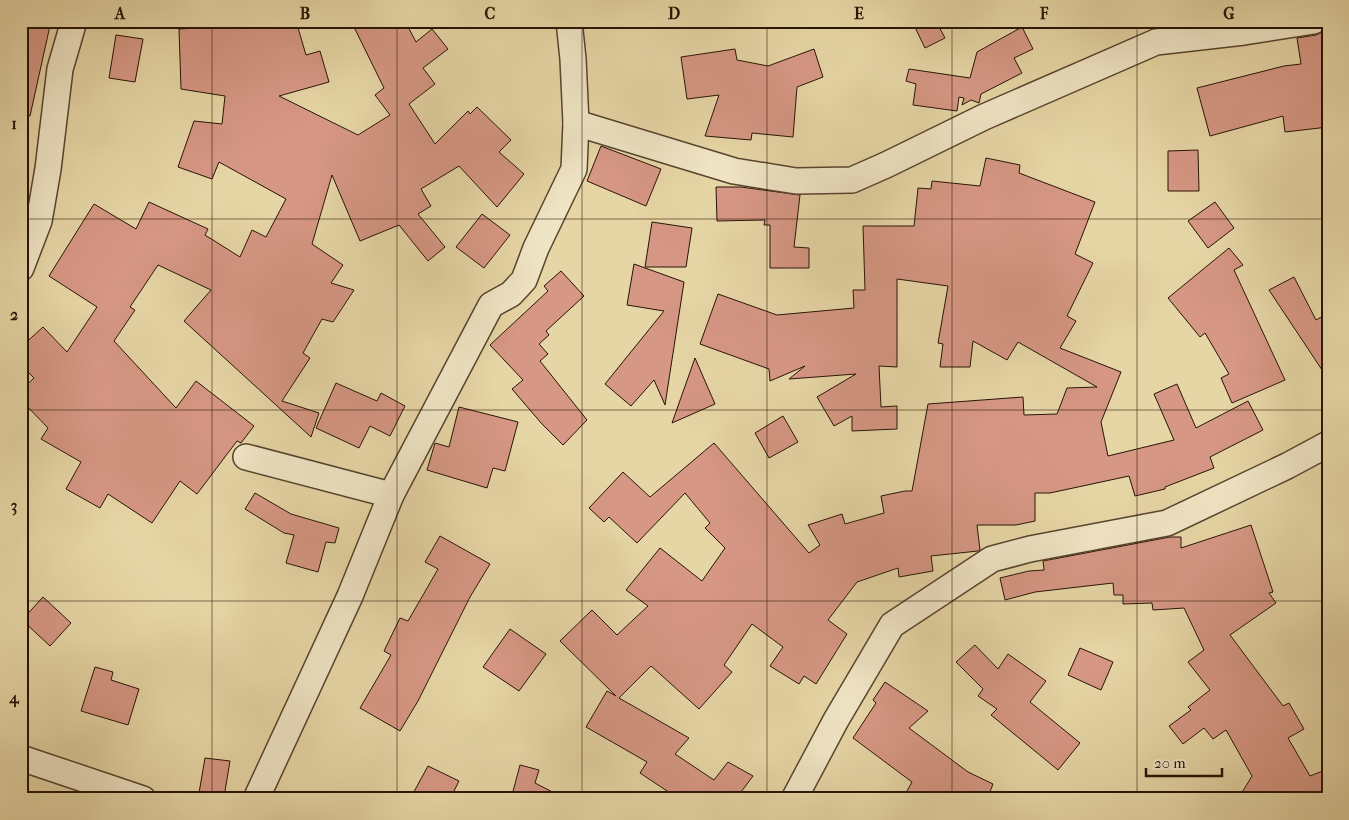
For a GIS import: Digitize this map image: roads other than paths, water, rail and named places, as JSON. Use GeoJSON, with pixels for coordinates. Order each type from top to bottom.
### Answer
{"type":"FeatureCollection","features":[{"type":"Feature","properties":{"kind":"street"},"geometry":{"type":"LineString","coordinates":[[21,268],[39,221],[48,169],[60,69],[74,21]]}},
{"type":"Feature","properties":{"kind":"street"},"geometry":{"type":"LineString","coordinates":[[256,799],[350,596],[391,494],[491,305],[511,294],[524,280],[536,248],[574,169],[576,123],[569,21]]}},
{"type":"Feature","properties":{"kind":"street"},"geometry":{"type":"LineString","coordinates":[[576,123],[734,172],[796,181],[852,180],[984,117],[1156,42],[1244,32],[1314,21]]}},
{"type":"Feature","properties":{"kind":"street"},"geometry":{"type":"LineString","coordinates":[[794,799],[862,674],[892,625],[992,559],[1030,549],[1167,523],[1287,466],[1328,444]]}},
{"type":"Feature","properties":{"kind":"street"},"geometry":{"type":"LineString","coordinates":[[246,457],[391,494]]}},
{"type":"Feature","properties":{"kind":"street"},"geometry":{"type":"LineString","coordinates":[[21,758],[143,799]]}}]}
